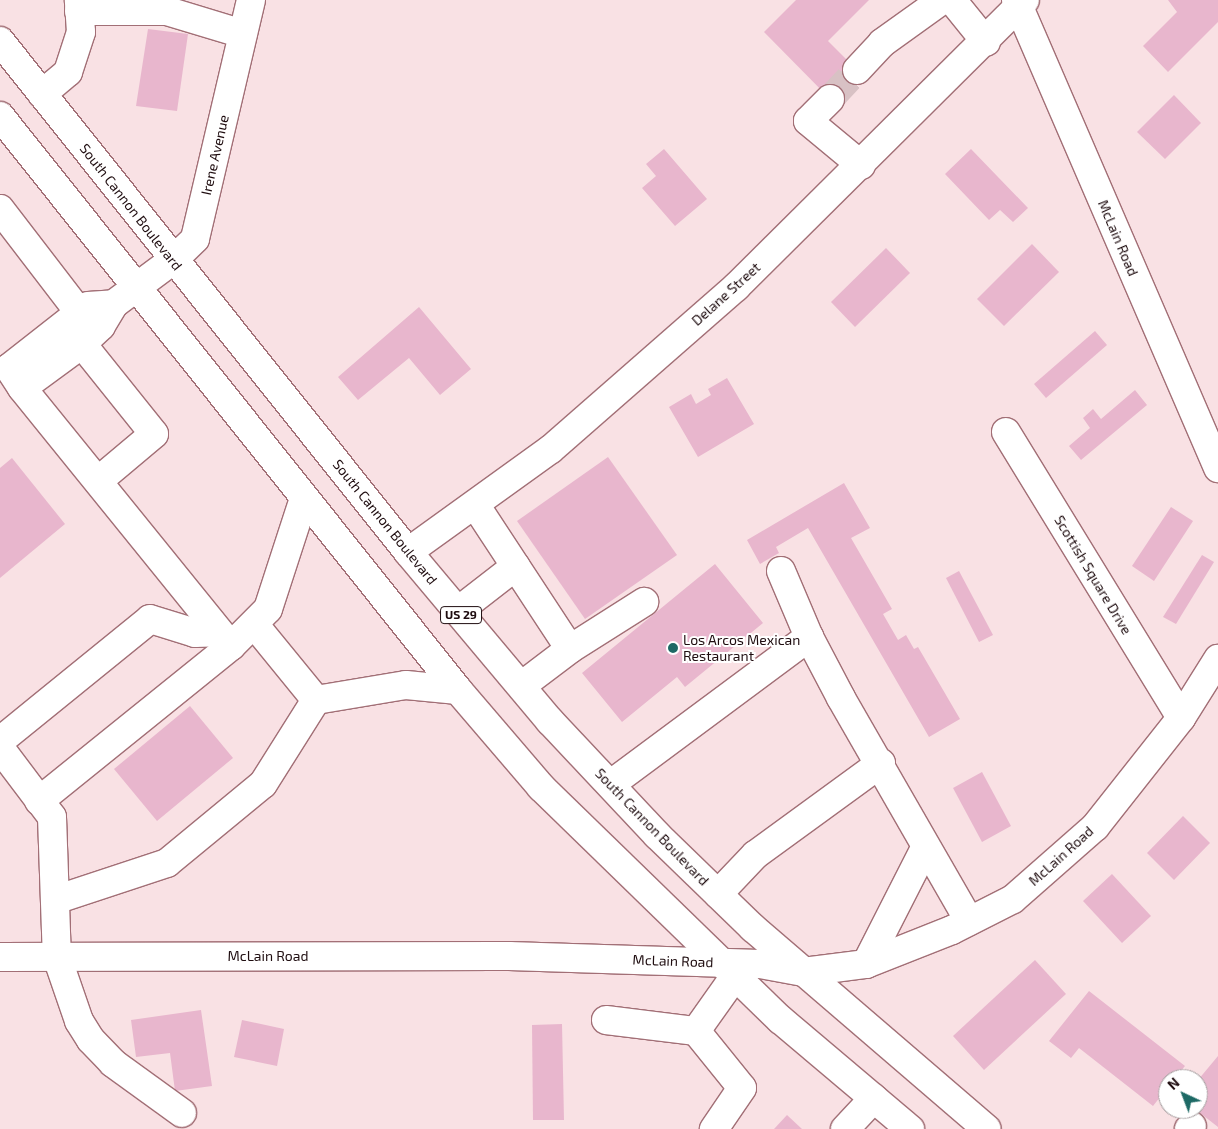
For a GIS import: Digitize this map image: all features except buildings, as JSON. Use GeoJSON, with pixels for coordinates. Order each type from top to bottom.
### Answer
{"type":"FeatureCollection","features":[{"type":"Feature","properties":{"kind":"street","name":"Irene Avenue"},"geometry":{"type":"LineString","coordinates":[[114,304],[173,260],[195,239],[251,0]]}},
{"type":"Feature","properties":{"kind":"street"},"geometry":{"type":"LineString","coordinates":[[857,70],[882,43],[942,0]]}},
{"type":"Feature","properties":{"kind":"street"},"geometry":{"type":"LineString","coordinates":[[952,0],[986,42]]}},
{"type":"Feature","properties":{"kind":"street","name":"Delane Street"},"geometry":{"type":"LineString","coordinates":[[408,552],[476,506],[551,449],[736,287],[986,42],[1020,2]]}},
{"type":"Feature","properties":{"kind":"street","name":"McLain Road"},"geometry":{"type":"LineString","coordinates":[[1020,2],[1218,468]]}},
{"type":"Feature","properties":{"kind":"street"},"geometry":{"type":"LineString","coordinates":[[42,94],[68,72],[81,32],[79,5],[167,11],[243,34]]}},
{"type":"Feature","properties":{"kind":"street","name":"South Cannon Boulevard"},"geometry":{"type":"LineString","coordinates":[[0,41],[408,552],[521,686],[656,834],[718,894],[803,972],[987,1129]]}},
{"type":"Feature","properties":{"kind":"street"},"geometry":{"type":"LineString","coordinates":[[830,99],[808,120],[861,164]]}},
{"type":"Feature","properties":{"kind":"street"},"geometry":{"type":"LineString","coordinates":[[0,116],[138,286],[304,498],[458,690],[542,788],[727,970],[910,1129]]}},
{"type":"Feature","properties":{"kind":"street"},"geometry":{"type":"LineString","coordinates":[[0,209],[79,312]]}},
{"type":"Feature","properties":{"kind":"street"},"geometry":{"type":"LineString","coordinates":[[114,304],[88,306],[8,368],[22,388],[98,480],[224,639]]}},
{"type":"Feature","properties":{"kind":"street"},"geometry":{"type":"LineString","coordinates":[[22,388],[82,344],[101,326],[114,304]]}},
{"type":"Feature","properties":{"kind":"street"},"geometry":{"type":"LineString","coordinates":[[82,344],[154,434],[98,480]]}},
{"type":"Feature","properties":{"kind":"street","name":"Scottish Square Drive"},"geometry":{"type":"LineString","coordinates":[[1006,432],[1181,718]]}},
{"type":"Feature","properties":{"kind":"street"},"geometry":{"type":"LineString","coordinates":[[40,801],[224,639],[254,624],[268,609],[304,498]]}},
{"type":"Feature","properties":{"kind":"street"},"geometry":{"type":"LineString","coordinates":[[476,506],[570,649]]}},
{"type":"Feature","properties":{"kind":"street"},"geometry":{"type":"LineString","coordinates":[[458,611],[516,566]]}},
{"type":"Feature","properties":{"kind":"street"},"geometry":{"type":"LineString","coordinates":[[781,572],[809,637],[841,698],[881,763],[925,848],[969,921]]}},
{"type":"Feature","properties":{"kind":"street"},"geometry":{"type":"LineString","coordinates":[[521,686],[570,649],[644,602]]}},
{"type":"Feature","properties":{"kind":"street"},"geometry":{"type":"LineString","coordinates":[[0,741],[150,619],[195,633],[224,639]]}},
{"type":"Feature","properties":{"kind":"street"},"geometry":{"type":"LineString","coordinates":[[254,624],[316,700]]}},
{"type":"Feature","properties":{"kind":"street"},"geometry":{"type":"LineString","coordinates":[[611,784],[809,637]]}},
{"type":"Feature","properties":{"kind":"street","name":"McLain Road"},"geometry":{"type":"LineString","coordinates":[[0,957],[441,955],[727,970],[760,964],[803,972],[866,964],[969,921],[1013,899],[1095,827],[1181,718],[1218,659]]}},
{"type":"Feature","properties":{"kind":"street"},"geometry":{"type":"LineString","coordinates":[[55,900],[167,863],[263,784],[316,700],[406,685],[458,690]]}},
{"type":"Feature","properties":{"kind":"street"},"geometry":{"type":"LineString","coordinates":[[0,748],[52,818],[57,957],[69,998],[91,1040],[113,1063],[182,1113]]}},
{"type":"Feature","properties":{"kind":"street"},"geometry":{"type":"LineString","coordinates":[[718,894],[755,854],[881,763]]}},
{"type":"Feature","properties":{"kind":"street"},"geometry":{"type":"LineString","coordinates":[[866,964],[925,848]]}},
{"type":"Feature","properties":{"kind":"street"},"geometry":{"type":"LineString","coordinates":[[696,1031],[727,970]]}},
{"type":"Feature","properties":{"kind":"street"},"geometry":{"type":"LineString","coordinates":[[606,1020],[696,1031],[742,1088],[714,1129]]}},
{"type":"Feature","properties":{"kind":"street"},"geometry":{"type":"LineString","coordinates":[[845,1129],[874,1098]]}},
{"type":"Feature","properties":{"kind":"tunnel"},"geometry":{"type":"LineString","coordinates":[[830,99],[857,70]]}},
{"type":"Feature","properties":{"kind":"place","name":"Los Arcos Mexican Restaurant"},"geometry":{"type":"Point","coordinates":[673,648]}}]}
